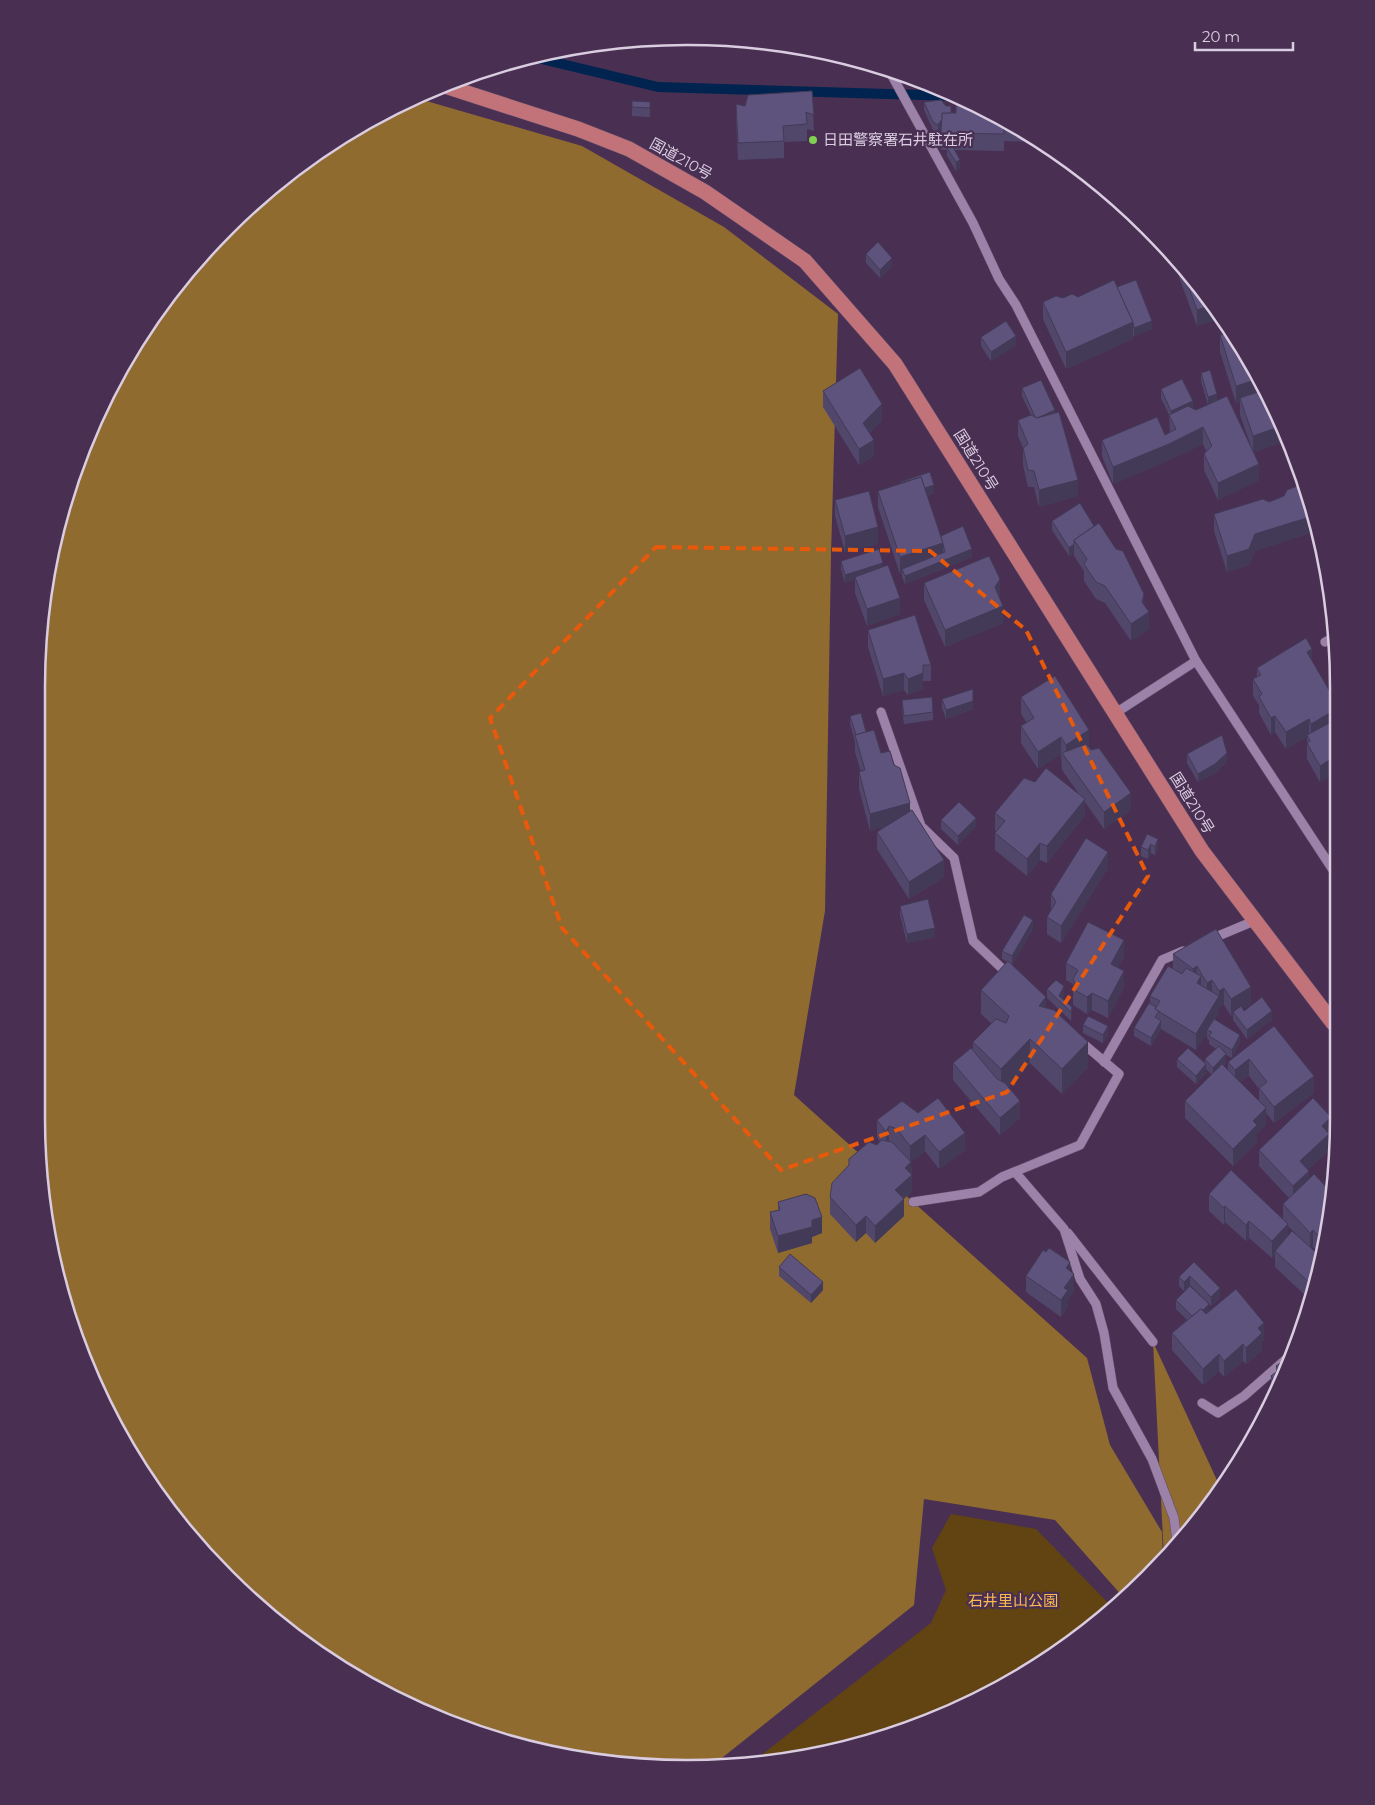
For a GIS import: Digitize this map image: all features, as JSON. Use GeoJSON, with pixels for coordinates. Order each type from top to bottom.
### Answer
{"type":"FeatureCollection","features":[{"type":"Feature","properties":{"kind":"highway","name":"国道210号"},"geometry":{"type":"LineString","coordinates":[[455,89],[578,129],[629,149],[705,192],[804,261],[895,364],[1202,851],[1330,1019]]}},
{"type":"Feature","properties":{"kind":"street"},"geometry":{"type":"LineString","coordinates":[[893,79],[973,223],[999,279],[1016,305],[1196,661],[1330,865]]}},
{"type":"Feature","properties":{"kind":"street"},"geometry":{"type":"LineString","coordinates":[[1114,714],[1196,661]]}},
{"type":"Feature","properties":{"kind":"street"},"geometry":{"type":"LineString","coordinates":[[882,712],[921,826],[954,858],[973,941],[1014,979]]}},
{"type":"Feature","properties":{"kind":"street"},"geometry":{"type":"LineString","coordinates":[[1104,1062],[1162,960],[1254,921]]}},
{"type":"Feature","properties":{"kind":"street"},"geometry":{"type":"LineString","coordinates":[[913,1202],[979,1192],[1002,1177],[1080,1145],[1120,1074],[1075,1037]]}},
{"type":"Feature","properties":{"kind":"street"},"geometry":{"type":"LineString","coordinates":[[1015,1172],[1064,1229],[1153,1342]]}},
{"type":"Feature","properties":{"kind":"street"},"geometry":{"type":"LineString","coordinates":[[1064,1229],[1080,1279],[1096,1304],[1104,1333],[1113,1388],[1152,1460],[1174,1518],[1176,1535]]}},
{"type":"Feature","properties":{"kind":"street"},"geometry":{"type":"LineString","coordinates":[[1202,1403],[1218,1413],[1244,1396],[1281,1364]]}},
{"type":"Feature","properties":{"kind":"highlighted area"},"geometry":{"type":"Polygon","coordinates":[[[656,547],[930,551],[1026,630],[1148,876],[1007,1092],[781,1170],[562,928],[490,718],[656,547]]]}},
{"type":"Feature","properties":{"kind":"green space","name":"石井里山公園"},"geometry":{"type":"Polygon","coordinates":[[[951,1514],[1036,1529],[1108,1603],[1044,1652],[972,1694],[894,1726],[854,1738],[813,1748],[760,1756],[931,1623],[946,1590],[932,1548],[951,1514]]]}},
{"type":"Feature","properties":{"kind":"shaded area"},"geometry":{"type":"Polygon","coordinates":[[[426,101],[582,146],[724,227],[838,314],[831,554],[825,911],[794,1095],[1087,1358],[1110,1445],[1162,1532],[1163,1550],[1120,1593],[1055,1520],[924,1499],[914,1605],[720,1759],[645,1759],[604,1755],[562,1748],[481,1726],[403,1694],[366,1674],[296,1627],[233,1572],[178,1509],[131,1439],[111,1402],[79,1324],[57,1243],[50,1201],[46,1160],[45,1118],[46,645],[57,562],[67,521],[79,481],[111,403],[153,331],[204,264],[264,204],[296,178],[366,131],[426,101]]]}},
{"type":"Feature","properties":{"kind":"shaded area"},"geometry":{"type":"Polygon","coordinates":[[[1153,1342],[1217,1481],[1197,1509],[1164,1549],[1153,1342]]]}},
{"type":"Feature","properties":{"kind":"building"},"geometry":{"type":"Polygon","coordinates":[[[812,91],[814,115],[806,112],[807,124],[783,126],[784,141],[738,143],[736,104],[745,106],[748,95],[812,91]]]}},
{"type":"Feature","properties":{"kind":"building"},"geometry":{"type":"Polygon","coordinates":[[[941,100],[946,106],[951,106],[951,113],[942,113],[942,119],[938,125],[933,122],[924,102],[941,100]]]}},
{"type":"Feature","properties":{"kind":"building"},"geometry":{"type":"Polygon","coordinates":[[[632,101],[650,102],[650,108],[632,107],[632,101]]]}},
{"type":"Feature","properties":{"kind":"building"},"geometry":{"type":"Polygon","coordinates":[[[956,104],[1003,128],[1004,134],[941,133],[942,113],[956,113],[956,104]]]}},
{"type":"Feature","properties":{"kind":"building"},"geometry":{"type":"Polygon","coordinates":[[[952,145],[960,160],[956,162],[947,148],[952,145]]]}},
{"type":"Feature","properties":{"kind":"building"},"geometry":{"type":"Polygon","coordinates":[[[878,242],[892,258],[880,270],[866,254],[878,242]]]}},
{"type":"Feature","properties":{"kind":"building"},"geometry":{"type":"Polygon","coordinates":[[[1114,280],[1133,322],[1066,352],[1043,302],[1056,296],[1063,298],[1072,294],[1078,297],[1114,280]]]}},
{"type":"Feature","properties":{"kind":"building"},"geometry":{"type":"Polygon","coordinates":[[[1136,280],[1152,321],[1134,328],[1117,287],[1136,280]]]}},
{"type":"Feature","properties":{"kind":"building"},"geometry":{"type":"Polygon","coordinates":[[[1188,285],[1205,307],[1197,310],[1188,285]]]}},
{"type":"Feature","properties":{"kind":"building"},"geometry":{"type":"Polygon","coordinates":[[[1006,321],[1016,336],[991,352],[981,337],[1006,321]]]}},
{"type":"Feature","properties":{"kind":"building"},"geometry":{"type":"Polygon","coordinates":[[[1224,334],[1252,381],[1236,386],[1220,335],[1224,334]]]}},
{"type":"Feature","properties":{"kind":"building"},"geometry":{"type":"Polygon","coordinates":[[[860,368],[882,404],[863,423],[874,440],[859,449],[823,391],[860,368]]]}},
{"type":"Feature","properties":{"kind":"building"},"geometry":{"type":"Polygon","coordinates":[[[1210,370],[1217,394],[1208,397],[1201,373],[1210,370]]]}},
{"type":"Feature","properties":{"kind":"building"},"geometry":{"type":"Polygon","coordinates":[[[1182,379],[1193,401],[1171,411],[1161,389],[1182,379]]]}},
{"type":"Feature","properties":{"kind":"building"},"geometry":{"type":"Polygon","coordinates":[[[1041,380],[1055,410],[1037,418],[1022,388],[1041,380]]]}},
{"type":"Feature","properties":{"kind":"building"},"geometry":{"type":"Polygon","coordinates":[[[1258,392],[1275,428],[1253,436],[1240,398],[1258,392]]]}},
{"type":"Feature","properties":{"kind":"building"},"geometry":{"type":"Polygon","coordinates":[[[1227,396],[1259,464],[1218,483],[1204,454],[1212,446],[1203,427],[1169,444],[1113,467],[1102,440],[1157,417],[1165,435],[1176,429],[1169,415],[1188,406],[1196,410],[1227,396]]]}},
{"type":"Feature","properties":{"kind":"building"},"geometry":{"type":"Polygon","coordinates":[[[1059,412],[1078,480],[1039,490],[1034,471],[1028,470],[1023,448],[1028,444],[1018,420],[1031,415],[1037,418],[1059,412]]]}},
{"type":"Feature","properties":{"kind":"building"},"geometry":{"type":"Polygon","coordinates":[[[930,472],[934,485],[925,488],[921,477],[900,483],[900,482],[930,472]]]}},
{"type":"Feature","properties":{"kind":"building"},"geometry":{"type":"Polygon","coordinates":[[[921,477],[943,543],[900,557],[878,491],[921,477]]]}},
{"type":"Feature","properties":{"kind":"building"},"geometry":{"type":"Polygon","coordinates":[[[1297,486],[1307,518],[1255,534],[1249,549],[1227,556],[1214,514],[1263,499],[1269,502],[1284,496],[1287,490],[1297,486]]]}},
{"type":"Feature","properties":{"kind":"building"},"geometry":{"type":"Polygon","coordinates":[[[869,491],[878,527],[845,536],[835,500],[869,491]]]}},
{"type":"Feature","properties":{"kind":"building"},"geometry":{"type":"Polygon","coordinates":[[[1080,503],[1094,526],[1074,540],[1074,544],[1069,548],[1052,521],[1080,503]]]}},
{"type":"Feature","properties":{"kind":"building"},"geometry":{"type":"Polygon","coordinates":[[[1099,523],[1116,549],[1123,551],[1144,594],[1142,602],[1149,612],[1131,624],[1105,586],[1096,582],[1084,564],[1087,559],[1074,540],[1099,523]]]}},
{"type":"Feature","properties":{"kind":"building"},"geometry":{"type":"Polygon","coordinates":[[[963,526],[972,549],[905,576],[902,569],[945,552],[941,536],[963,526]]]}},
{"type":"Feature","properties":{"kind":"building"},"geometry":{"type":"Polygon","coordinates":[[[879,549],[883,563],[845,575],[841,561],[879,549]]]}},
{"type":"Feature","properties":{"kind":"building"},"geometry":{"type":"Polygon","coordinates":[[[989,556],[1000,579],[995,587],[1003,606],[945,630],[924,583],[989,556]]]}},
{"type":"Feature","properties":{"kind":"building"},"geometry":{"type":"Polygon","coordinates":[[[888,565],[900,598],[867,609],[855,577],[888,565]]]}},
{"type":"Feature","properties":{"kind":"building"},"geometry":{"type":"Polygon","coordinates":[[[915,615],[931,665],[923,665],[923,673],[908,679],[904,673],[883,679],[868,630],[915,615]]]}},
{"type":"Feature","properties":{"kind":"building"},"geometry":{"type":"Polygon","coordinates":[[[1306,638],[1312,649],[1307,652],[1330,692],[1330,713],[1311,724],[1309,719],[1286,732],[1275,716],[1271,718],[1259,697],[1262,694],[1253,679],[1261,675],[1257,668],[1306,638]]]}},
{"type":"Feature","properties":{"kind":"building"},"geometry":{"type":"Polygon","coordinates":[[[1055,676],[1089,730],[1066,745],[1061,737],[1038,752],[1021,726],[1034,718],[1021,697],[1055,676]]]}},
{"type":"Feature","properties":{"kind":"building"},"geometry":{"type":"Polygon","coordinates":[[[973,689],[973,701],[946,710],[942,699],[973,689]]]}},
{"type":"Feature","properties":{"kind":"building"},"geometry":{"type":"Polygon","coordinates":[[[932,697],[933,712],[904,716],[902,700],[932,697]]]}},
{"type":"Feature","properties":{"kind":"building"},"geometry":{"type":"Polygon","coordinates":[[[861,713],[866,732],[856,735],[850,716],[861,713]]]}},
{"type":"Feature","properties":{"kind":"building"},"geometry":{"type":"Polygon","coordinates":[[[1330,723],[1330,760],[1320,766],[1307,743],[1310,741],[1307,735],[1330,723]]]}},
{"type":"Feature","properties":{"kind":"building"},"geometry":{"type":"Polygon","coordinates":[[[874,730],[881,753],[890,751],[894,765],[900,768],[910,803],[870,814],[859,772],[865,770],[855,735],[874,730]]]}},
{"type":"Feature","properties":{"kind":"building"},"geometry":{"type":"Polygon","coordinates":[[[1222,735],[1227,753],[1215,764],[1198,774],[1187,754],[1222,735]]]}},
{"type":"Feature","properties":{"kind":"building"},"geometry":{"type":"Polygon","coordinates":[[[1086,744],[1091,750],[1099,748],[1131,793],[1104,812],[1062,753],[1086,744]]]}},
{"type":"Feature","properties":{"kind":"building"},"geometry":{"type":"Polygon","coordinates":[[[1046,768],[1085,799],[1047,846],[1040,843],[1027,859],[995,833],[1005,821],[995,813],[1024,778],[1035,782],[1046,768]]]}},
{"type":"Feature","properties":{"kind":"building"},"geometry":{"type":"Polygon","coordinates":[[[959,802],[976,818],[958,836],[941,820],[959,802]]]}},
{"type":"Feature","properties":{"kind":"building"},"geometry":{"type":"Polygon","coordinates":[[[912,810],[944,860],[909,882],[877,832],[912,810]]]}},
{"type":"Feature","properties":{"kind":"building"},"geometry":{"type":"Polygon","coordinates":[[[1147,834],[1158,839],[1155,847],[1151,844],[1148,850],[1141,847],[1147,834]]]}},
{"type":"Feature","properties":{"kind":"building"},"geometry":{"type":"Polygon","coordinates":[[[1086,838],[1108,852],[1061,926],[1047,917],[1056,902],[1051,894],[1086,838]]]}},
{"type":"Feature","properties":{"kind":"building"},"geometry":{"type":"Polygon","coordinates":[[[928,899],[935,928],[907,934],[900,906],[928,899]]]}},
{"type":"Feature","properties":{"kind":"building"},"geometry":{"type":"Polygon","coordinates":[[[1024,915],[1033,920],[1012,956],[1002,951],[1024,915]]]}},
{"type":"Feature","properties":{"kind":"building"},"geometry":{"type":"Polygon","coordinates":[[[1088,922],[1124,940],[1111,964],[1124,971],[1108,1001],[1092,993],[1087,997],[1073,989],[1075,984],[1073,979],[1078,970],[1066,963],[1088,922]]]}},
{"type":"Feature","properties":{"kind":"building"},"geometry":{"type":"Polygon","coordinates":[[[1216,929],[1251,987],[1231,999],[1224,988],[1219,991],[1212,980],[1207,983],[1197,966],[1193,969],[1173,954],[1216,929]]]}},
{"type":"Feature","properties":{"kind":"building"},"geometry":{"type":"Polygon","coordinates":[[[1008,961],[1046,997],[1039,1006],[1054,1010],[1088,1042],[1062,1069],[1030,1039],[1001,1069],[973,1042],[996,1019],[1006,1023],[1009,1016],[981,990],[1008,961]]]}},
{"type":"Feature","properties":{"kind":"building"},"geometry":{"type":"Polygon","coordinates":[[[1168,966],[1182,974],[1186,968],[1201,976],[1197,983],[1219,996],[1196,1034],[1155,1009],[1160,1001],[1150,996],[1168,966]]]}},
{"type":"Feature","properties":{"kind":"building"},"geometry":{"type":"Polygon","coordinates":[[[1056,980],[1064,986],[1059,996],[1072,1007],[1071,1012],[1047,989],[1056,980]]]}},
{"type":"Feature","properties":{"kind":"building"},"geometry":{"type":"Polygon","coordinates":[[[1262,997],[1272,1011],[1247,1030],[1233,1012],[1241,1006],[1244,1011],[1262,997]]]}},
{"type":"Feature","properties":{"kind":"building"},"geometry":{"type":"Polygon","coordinates":[[[1149,1003],[1159,1011],[1155,1017],[1161,1021],[1151,1038],[1134,1028],[1149,1003]]]}},
{"type":"Feature","properties":{"kind":"building"},"geometry":{"type":"Polygon","coordinates":[[[1088,1016],[1108,1026],[1103,1035],[1083,1025],[1088,1016]]]}},
{"type":"Feature","properties":{"kind":"building"},"geometry":{"type":"Polygon","coordinates":[[[1214,1019],[1240,1035],[1232,1050],[1209,1036],[1212,1032],[1207,1030],[1214,1019]]]}},
{"type":"Feature","properties":{"kind":"building"},"geometry":{"type":"Polygon","coordinates":[[[1274,1026],[1314,1076],[1274,1107],[1259,1088],[1267,1082],[1249,1059],[1235,1070],[1228,1062],[1274,1026]]]}},
{"type":"Feature","properties":{"kind":"building"},"geometry":{"type":"Polygon","coordinates":[[[1219,1046],[1226,1054],[1213,1068],[1205,1059],[1219,1046]]]}},
{"type":"Feature","properties":{"kind":"building"},"geometry":{"type":"Polygon","coordinates":[[[971,1048],[997,1079],[1005,1083],[1020,1101],[1000,1118],[953,1063],[971,1048]]]}},
{"type":"Feature","properties":{"kind":"building"},"geometry":{"type":"Polygon","coordinates":[[[1188,1048],[1206,1064],[1196,1076],[1177,1059],[1188,1048]]]}},
{"type":"Feature","properties":{"kind":"building"},"geometry":{"type":"Polygon","coordinates":[[[1222,1064],[1266,1108],[1253,1121],[1257,1125],[1233,1149],[1185,1101],[1222,1064]]]}},
{"type":"Feature","properties":{"kind":"building"},"geometry":{"type":"Polygon","coordinates":[[[938,1098],[965,1133],[939,1152],[925,1135],[910,1146],[897,1129],[889,1126],[886,1132],[877,1120],[902,1101],[918,1113],[938,1098]]]}},
{"type":"Feature","properties":{"kind":"building"},"geometry":{"type":"Polygon","coordinates":[[[1313,1098],[1330,1116],[1322,1126],[1329,1134],[1300,1161],[1309,1171],[1293,1186],[1259,1150],[1313,1098]]]}},
{"type":"Feature","properties":{"kind":"building"},"geometry":{"type":"Polygon","coordinates":[[[881,1140],[892,1142],[911,1162],[905,1168],[912,1175],[895,1190],[904,1199],[875,1226],[866,1216],[856,1225],[830,1197],[832,1183],[849,1165],[849,1159],[869,1142],[877,1145],[881,1140]]]}},
{"type":"Feature","properties":{"kind":"building"},"geometry":{"type":"Polygon","coordinates":[[[1231,1170],[1288,1224],[1272,1241],[1249,1221],[1246,1225],[1209,1194],[1231,1170]]]}},
{"type":"Feature","properties":{"kind":"building"},"geometry":{"type":"Polygon","coordinates":[[[1314,1174],[1326,1187],[1319,1236],[1313,1230],[1310,1233],[1283,1204],[1314,1174]]]}},
{"type":"Feature","properties":{"kind":"building"},"geometry":{"type":"Polygon","coordinates":[[[806,1194],[815,1198],[822,1217],[812,1220],[812,1227],[778,1236],[770,1212],[780,1210],[778,1202],[806,1194]]]}},
{"type":"Feature","properties":{"kind":"building"},"geometry":{"type":"Polygon","coordinates":[[[1292,1231],[1316,1252],[1309,1282],[1275,1251],[1292,1231]]]}},
{"type":"Feature","properties":{"kind":"building"},"geometry":{"type":"Polygon","coordinates":[[[1049,1248],[1070,1262],[1066,1268],[1074,1274],[1064,1288],[1068,1290],[1061,1300],[1026,1276],[1043,1250],[1046,1252],[1049,1248]]]}},
{"type":"Feature","properties":{"kind":"building"},"geometry":{"type":"Polygon","coordinates":[[[790,1254],[823,1282],[811,1295],[779,1267],[790,1254]]]}},
{"type":"Feature","properties":{"kind":"building"},"geometry":{"type":"Polygon","coordinates":[[[1194,1262],[1220,1288],[1211,1297],[1190,1276],[1184,1282],[1179,1277],[1194,1262]]]}},
{"type":"Feature","properties":{"kind":"building"},"geometry":{"type":"Polygon","coordinates":[[[1190,1286],[1209,1304],[1192,1316],[1176,1300],[1190,1286]]]}},
{"type":"Feature","properties":{"kind":"building"},"geometry":{"type":"Polygon","coordinates":[[[1236,1289],[1264,1323],[1258,1328],[1262,1333],[1246,1348],[1243,1344],[1224,1361],[1219,1354],[1203,1369],[1172,1333],[1201,1309],[1206,1314],[1236,1289]]]}},
{"type":"Feature","properties":{"kind":"building"},"geometry":{"type":"Polygon","coordinates":[[[1277,1371],[1274,1380],[1271,1376],[1277,1371]]]}},
{"type":"Feature","properties":{"kind":"waterway"},"geometry":{"type":"LineString","coordinates":[[548,61],[658,87],[936,95]]}},
{"type":"Feature","properties":{"kind":"place","name":"日田警察署石井駐在所"},"geometry":{"type":"Point","coordinates":[813,140]}}]}
